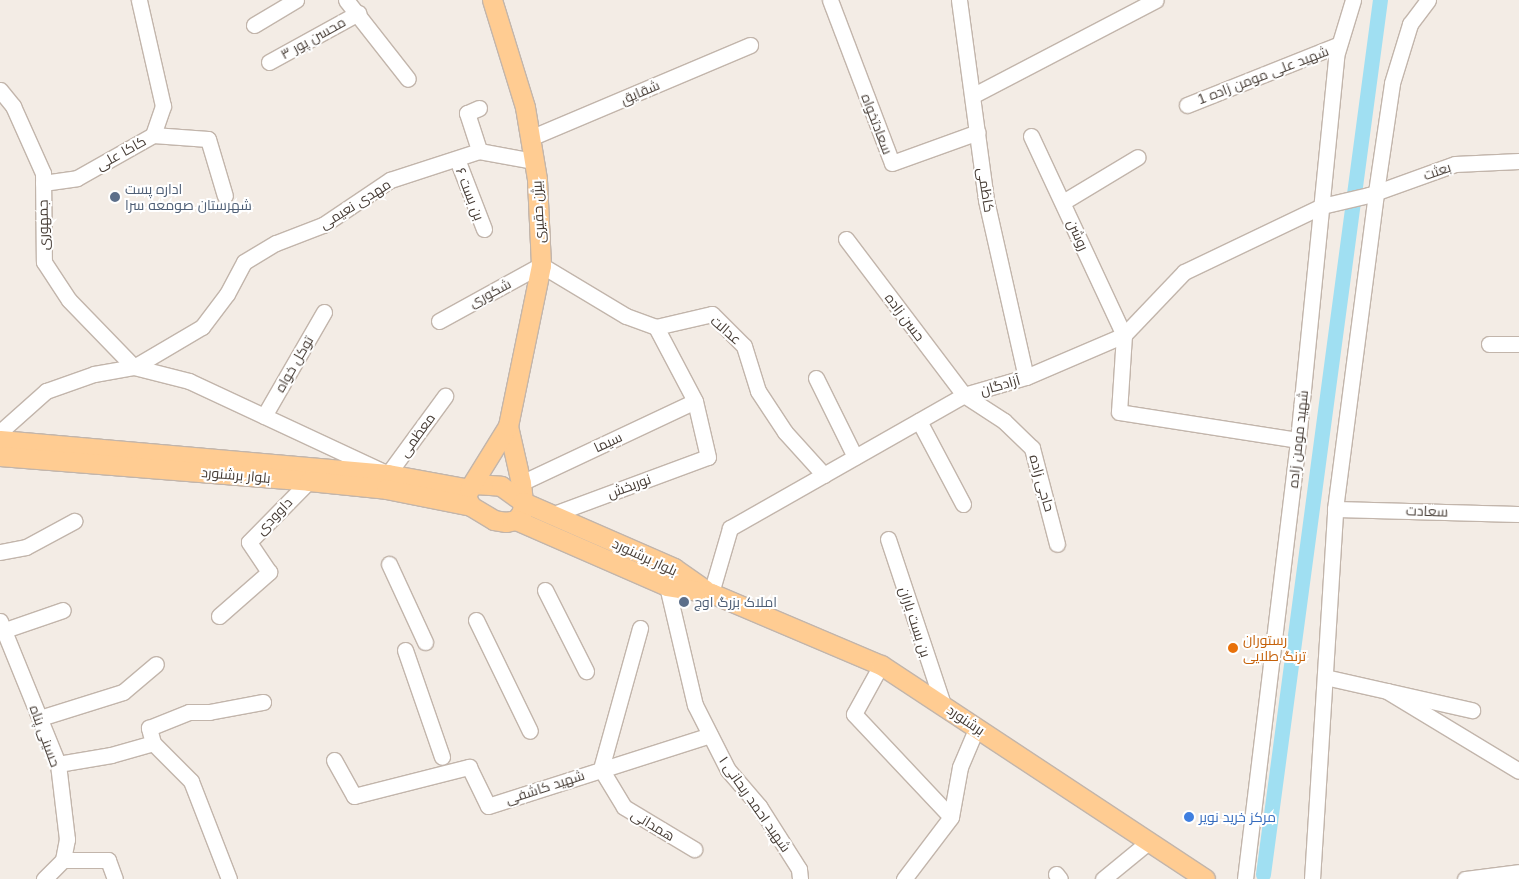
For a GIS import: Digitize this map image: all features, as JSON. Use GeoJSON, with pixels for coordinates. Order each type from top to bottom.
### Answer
{"type":"FeatureCollection","features":[{"type":"Feature","properties":{"kind":"main road","name":"بیژن حقیری"},"geometry":{"type":"LineString","coordinates":[[492,0],[525,107],[534,161],[541,265],[508,426]]}},
{"type":"Feature","properties":{"kind":"main road"},"geometry":{"type":"LineString","coordinates":[[508,426],[521,483],[523,502],[522,512],[516,520]]}},
{"type":"Feature","properties":{"kind":"main road"},"geometry":{"type":"LineString","coordinates":[[470,497],[508,426]]}},
{"type":"Feature","properties":{"kind":"main road","name":"بلوار برشنورد"},"geometry":{"type":"LineString","coordinates":[[0,440],[388,474],[470,497],[494,520],[516,520],[667,586],[711,593]]}},
{"type":"Feature","properties":{"kind":"main road","name":"بلوار برشنورد"},"geometry":{"type":"LineString","coordinates":[[0,456],[309,480],[470,497],[486,482],[501,486],[523,502],[674,568],[711,593]]}},
{"type":"Feature","properties":{"kind":"main road","name":"برشنورد"},"geometry":{"type":"LineString","coordinates":[[711,593],[881,665],[943,704],[1175,861],[1205,879]]}},
{"type":"Feature","properties":{"kind":"main road"},"geometry":{"type":"LineString","coordinates":[[1175,861],[1181,879]]}},
{"type":"Feature","properties":{"kind":"street","name":"کاکا علی"},"geometry":{"type":"LineString","coordinates":[[43,183],[77,178],[153,136],[163,106],[140,0]]}},
{"type":"Feature","properties":{"kind":"street"},"geometry":{"type":"LineString","coordinates":[[254,25],[296,0]]}},
{"type":"Feature","properties":{"kind":"street","name":"سعادتخواه"},"geometry":{"type":"LineString","coordinates":[[830,0],[892,162],[978,132]]}},
{"type":"Feature","properties":{"kind":"street","name":"کاظمی"},"geometry":{"type":"LineString","coordinates":[[959,0],[974,95],[986,200],[1026,377]]}},
{"type":"Feature","properties":{"kind":"street"},"geometry":{"type":"LineString","coordinates":[[974,95],[1156,0]]}},
{"type":"Feature","properties":{"kind":"street","name":"شهید مومن زاده"},"geometry":{"type":"LineString","coordinates":[[1245,879],[1298,440],[1338,46],[1353,0]]}},
{"type":"Feature","properties":{"kind":"street"},"geometry":{"type":"LineString","coordinates":[[1312,879],[1335,509],[1376,192],[1392,83],[1410,24],[1428,0]]}},
{"type":"Feature","properties":{"kind":"street"},"geometry":{"type":"LineString","coordinates":[[353,5],[408,79]]}},
{"type":"Feature","properties":{"kind":"street","name":"محسن پور ۳"},"geometry":{"type":"LineString","coordinates":[[269,62],[353,5]]}},
{"type":"Feature","properties":{"kind":"street","name":"شقایق"},"geometry":{"type":"LineString","coordinates":[[530,138],[750,45]]}},
{"type":"Feature","properties":{"kind":"street","name":"شهید علی مومن زاده 1"},"geometry":{"type":"LineString","coordinates":[[1187,105],[1338,46]]}},
{"type":"Feature","properties":{"kind":"street","name":"جمهوری"},"geometry":{"type":"LineString","coordinates":[[0,90],[13,106],[43,173],[44,262],[69,300],[134,367]]}},
{"type":"Feature","properties":{"kind":"street"},"geometry":{"type":"LineString","coordinates":[[473,111],[479,151],[534,161]]}},
{"type":"Feature","properties":{"kind":"street"},"geometry":{"type":"LineString","coordinates":[[153,136],[208,139],[225,196]]}},
{"type":"Feature","properties":{"kind":"street","name":"روشن"},"geometry":{"type":"LineString","coordinates":[[1031,136],[1124,335]]}},
{"type":"Feature","properties":{"kind":"street","name":"مهدی نعیمی"},"geometry":{"type":"LineString","coordinates":[[134,367],[202,327],[227,294],[244,262],[276,243],[323,226],[390,180],[479,151]]}},
{"type":"Feature","properties":{"kind":"street"},"geometry":{"type":"LineString","coordinates":[[1063,202],[1138,158]]}},
{"type":"Feature","properties":{"kind":"street","name":"بن بست ۶"},"geometry":{"type":"LineString","coordinates":[[457,159],[484,229]]}},
{"type":"Feature","properties":{"kind":"street","name":"بعثت"},"geometry":{"type":"LineString","coordinates":[[1339,202],[1376,192],[1455,164],[1519,161]]}},
{"type":"Feature","properties":{"kind":"street","name":"آزادگان"},"geometry":{"type":"LineString","coordinates":[[711,593],[730,528],[964,396],[1026,377],[1124,335],[1184,272],[1322,206],[1339,202]]}},
{"type":"Feature","properties":{"kind":"street","name":"حسن زاده"},"geometry":{"type":"LineString","coordinates":[[846,239],[964,396]]}},
{"type":"Feature","properties":{"kind":"street"},"geometry":{"type":"LineString","coordinates":[[541,265],[626,316],[656,327],[695,401]]}},
{"type":"Feature","properties":{"kind":"street","name":"شکوری"},"geometry":{"type":"LineString","coordinates":[[439,321],[541,265]]}},
{"type":"Feature","properties":{"kind":"street","name":"توکل خواه"},"geometry":{"type":"LineString","coordinates":[[264,416],[324,312]]}},
{"type":"Feature","properties":{"kind":"street","name":"عدالت"},"geometry":{"type":"LineString","coordinates":[[656,327],[712,314],[744,346],[758,391],[785,432],[824,475]]}},
{"type":"Feature","properties":{"kind":"street"},"geometry":{"type":"LineString","coordinates":[[1124,335],[1119,412],[1298,440]]}},
{"type":"Feature","properties":{"kind":"street"},"geometry":{"type":"LineString","coordinates":[[1489,344],[1519,344]]}},
{"type":"Feature","properties":{"kind":"street"},"geometry":{"type":"LineString","coordinates":[[0,432],[46,391],[94,374],[134,367],[189,381],[388,474]]}},
{"type":"Feature","properties":{"kind":"street"},"geometry":{"type":"LineString","coordinates":[[816,378],[855,457]]}},
{"type":"Feature","properties":{"kind":"street","name":"معظمی"},"geometry":{"type":"LineString","coordinates":[[388,474],[445,396]]}},
{"type":"Feature","properties":{"kind":"street","name":"حاجی زاده"},"geometry":{"type":"LineString","coordinates":[[964,396],[1004,421],[1032,448],[1057,544]]}},
{"type":"Feature","properties":{"kind":"street","name":"نوربخش"},"geometry":{"type":"LineString","coordinates":[[551,514],[708,457],[695,401]]}},
{"type":"Feature","properties":{"kind":"street","name":"سیما"},"geometry":{"type":"LineString","coordinates":[[521,483],[695,401]]}},
{"type":"Feature","properties":{"kind":"street"},"geometry":{"type":"LineString","coordinates":[[919,421],[962,504]]}},
{"type":"Feature","properties":{"kind":"street","name":"داوودی"},"geometry":{"type":"LineString","coordinates":[[219,616],[269,572],[249,542],[309,480]]}},
{"type":"Feature","properties":{"kind":"street","name":"سعادت"},"geometry":{"type":"LineString","coordinates":[[1335,509],[1519,514]]}},
{"type":"Feature","properties":{"kind":"street"},"geometry":{"type":"LineString","coordinates":[[0,552],[26,547],[74,521]]}},
{"type":"Feature","properties":{"kind":"street","name":"بن بست باران"},"geometry":{"type":"LineString","coordinates":[[888,539],[943,704]]}},
{"type":"Feature","properties":{"kind":"street"},"geometry":{"type":"LineString","coordinates":[[389,564],[425,642]]}},
{"type":"Feature","properties":{"kind":"street","name":"شهید احمد ریحانی ۱"},"geometry":{"type":"LineString","coordinates":[[667,586],[695,705],[728,770],[759,806],[799,868],[800,879]]}},
{"type":"Feature","properties":{"kind":"street"},"geometry":{"type":"LineString","coordinates":[[545,590],[586,671]]}},
{"type":"Feature","properties":{"kind":"street"},"geometry":{"type":"LineString","coordinates":[[3,626],[63,610]]}},
{"type":"Feature","properties":{"kind":"street"},"geometry":{"type":"LineString","coordinates":[[476,620],[530,731]]}},
{"type":"Feature","properties":{"kind":"street","name":"حسینی پناه"},"geometry":{"type":"LineString","coordinates":[[3,626],[58,764],[67,839],[63,860]]}},
{"type":"Feature","properties":{"kind":"street"},"geometry":{"type":"LineString","coordinates":[[601,769],[640,628]]}},
{"type":"Feature","properties":{"kind":"street"},"geometry":{"type":"LineString","coordinates":[[405,650],[442,757]]}},
{"type":"Feature","properties":{"kind":"street"},"geometry":{"type":"LineString","coordinates":[[40,718],[123,692],[156,664]]}},
{"type":"Feature","properties":{"kind":"street"},"geometry":{"type":"LineString","coordinates":[[881,665],[854,714],[951,817]]}},
{"type":"Feature","properties":{"kind":"street"},"geometry":{"type":"LineString","coordinates":[[1325,677],[1472,710]]}},
{"type":"Feature","properties":{"kind":"street"},"geometry":{"type":"LineString","coordinates":[[1387,691],[1519,771]]}},
{"type":"Feature","properties":{"kind":"street"},"geometry":{"type":"LineString","coordinates":[[229,879],[191,782],[153,743],[149,728],[189,712],[209,712],[263,702]]}},
{"type":"Feature","properties":{"kind":"street"},"geometry":{"type":"LineString","coordinates":[[904,879],[951,817],[960,767],[977,727]]}},
{"type":"Feature","properties":{"kind":"street","name":"شهید کاشفی"},"geometry":{"type":"LineString","coordinates":[[334,760],[354,796],[469,767],[488,806],[710,735]]}},
{"type":"Feature","properties":{"kind":"street"},"geometry":{"type":"LineString","coordinates":[[58,764],[111,755],[153,743]]}},
{"type":"Feature","properties":{"kind":"street","name":"همدانی"},"geometry":{"type":"LineString","coordinates":[[601,769],[624,807],[694,849]]}},
{"type":"Feature","properties":{"kind":"street"},"geometry":{"type":"LineString","coordinates":[[1104,879],[1147,842]]}},
{"type":"Feature","properties":{"kind":"street"},"geometry":{"type":"LineString","coordinates":[[44,879],[63,860],[108,860],[115,879]]}},
{"type":"Feature","properties":{"kind":"street"},"geometry":{"type":"LineString","coordinates":[[1465,879],[1519,872]]}},
{"type":"Feature","properties":{"kind":"waterway"},"geometry":{"type":"LineString","coordinates":[[1263,874],[1380,0]]}},
{"type":"Feature","properties":{"kind":"place","name":"اداره پست شهرستان صومعه سرا"},"geometry":{"type":"Point","coordinates":[115,197]}},
{"type":"Feature","properties":{"kind":"place","name":"املاک بزرگ اوج"},"geometry":{"type":"Point","coordinates":[684,602]}},
{"type":"Feature","properties":{"kind":"place","name":"رستوران ترنگ طلایی"},"geometry":{"type":"Point","coordinates":[1233,648]}},
{"type":"Feature","properties":{"kind":"place","name":"مرکز خرید نویر"},"geometry":{"type":"Point","coordinates":[1189,817]}}]}
